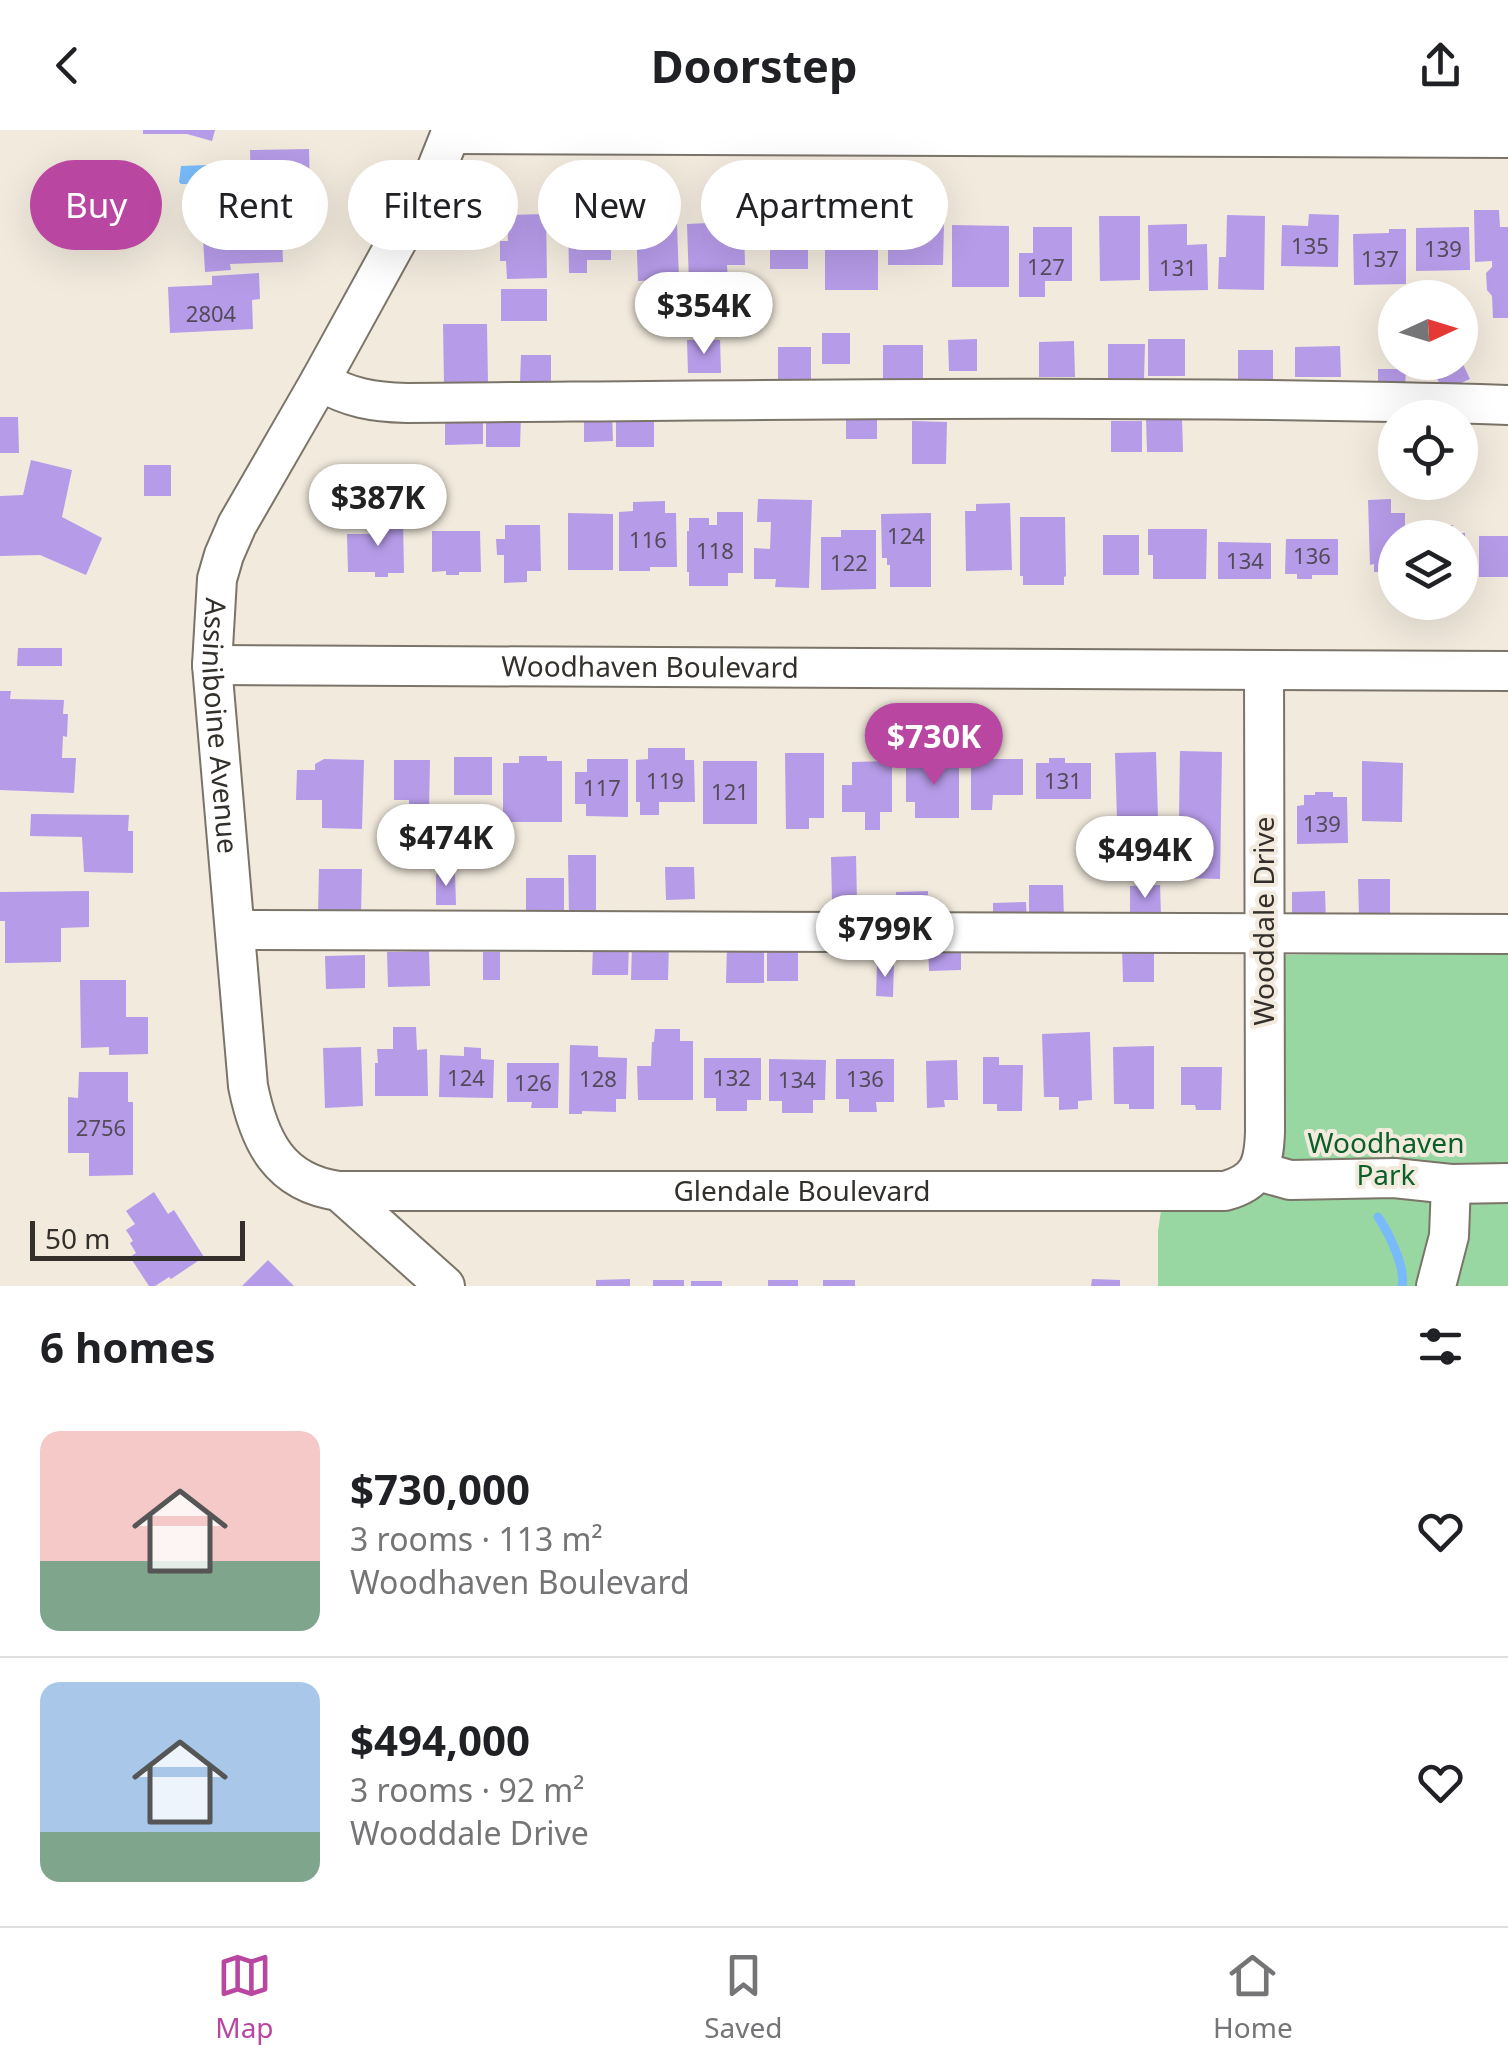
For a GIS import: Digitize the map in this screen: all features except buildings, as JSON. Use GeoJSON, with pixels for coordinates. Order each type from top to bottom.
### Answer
{"type":"FeatureCollection","features":[{"type":"Feature","properties":{"kind":"street"},"geometry":{"type":"LineString","coordinates":[[452,132],[1508,138]]}},
{"type":"Feature","properties":{"kind":"street","name":"Assiniboine Avenue"},"geometry":{"type":"LineString","coordinates":[[444,1286],[339,1191],[313,1186],[288,1171],[275,1158],[258,1124],[248,1086],[212,665],[217,580],[237,526],[436,170],[452,132]]}},
{"type":"Feature","properties":{"kind":"street"},"geometry":{"type":"LineString","coordinates":[[320,381],[341,393],[366,400],[406,403],[1345,400],[1508,404]]}},
{"type":"Feature","properties":{"kind":"street","name":"Woodhaven Boulevard"},"geometry":{"type":"LineString","coordinates":[[212,665],[1508,671]]}},
{"type":"Feature","properties":{"kind":"street","name":"Wooddale Drive"},"geometry":{"type":"LineString","coordinates":[[1258,1171],[1264,1155],[1264,670]]}},
{"type":"Feature","properties":{"kind":"street"},"geometry":{"type":"LineString","coordinates":[[235,930],[1508,934]]}},
{"type":"Feature","properties":{"kind":"street"},"geometry":{"type":"LineString","coordinates":[[1258,1171],[1290,1180],[1394,1178],[1450,1184],[1508,1183]]}},
{"type":"Feature","properties":{"kind":"street","name":"Glendale Boulevard"},"geometry":{"type":"LineString","coordinates":[[339,1191],[1225,1191],[1248,1182],[1258,1171]]}},
{"type":"Feature","properties":{"kind":"street"},"geometry":{"type":"LineString","coordinates":[[1436,1286],[1449,1236],[1450,1184]]}},
{"type":"Feature","properties":{"kind":"green space","name":"Woodhaven Park"},"geometry":{"type":"Polygon","coordinates":[[[1508,952],[1508,1286],[1158,1286],[1158,1231],[1166,1178],[1257,1171],[1263,955],[1508,952]]]}},
{"type":"Feature","properties":{"kind":"waterway"},"geometry":{"type":"LineString","coordinates":[[1378,1217],[1399,1260],[1402,1286]]}}]}
